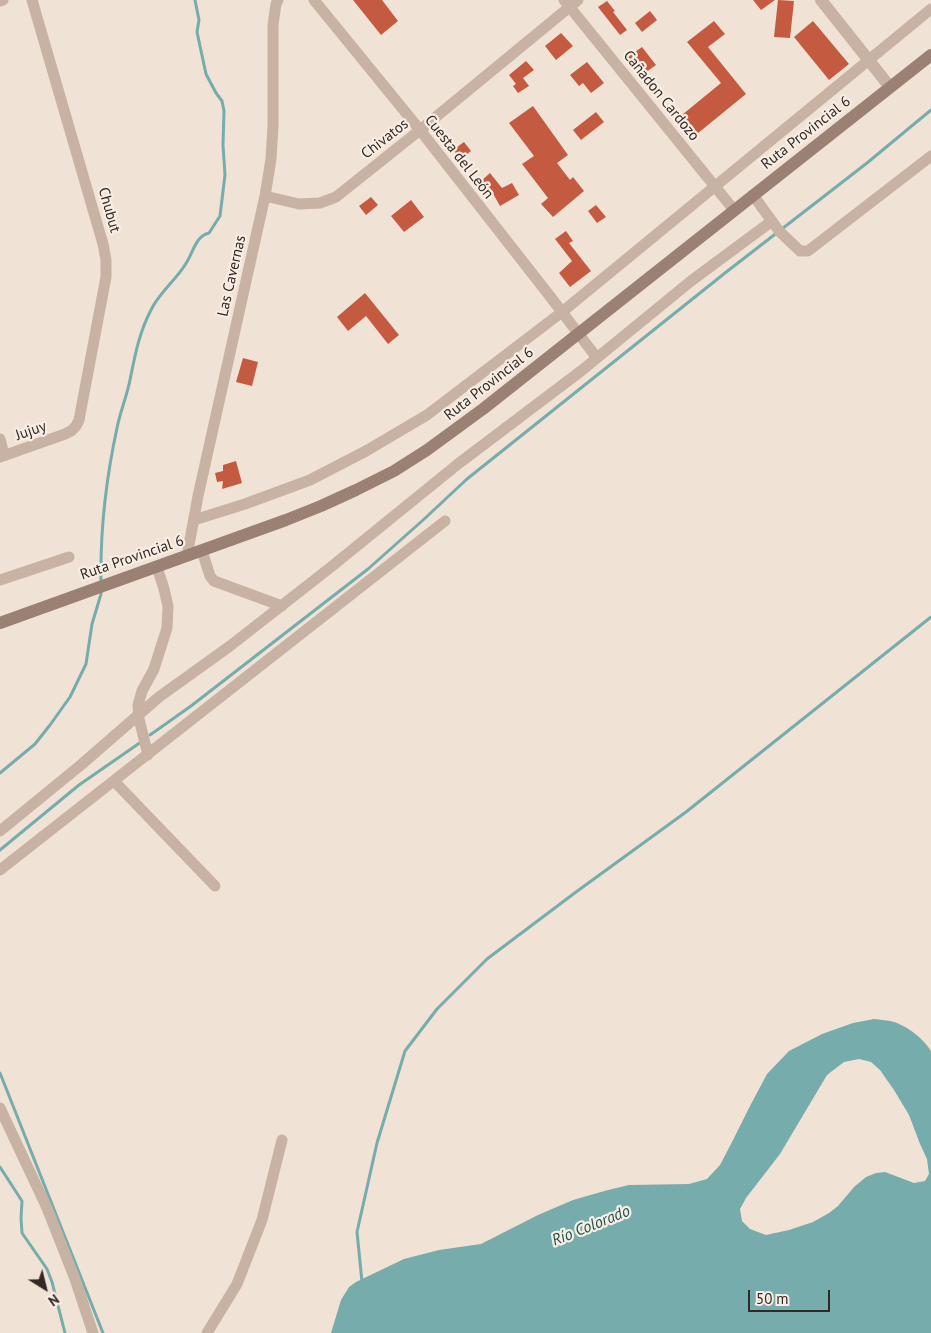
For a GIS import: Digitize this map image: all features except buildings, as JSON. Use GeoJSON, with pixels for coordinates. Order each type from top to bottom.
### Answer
{"type":"FeatureCollection","features":[{"type":"Feature","properties":{"kind":"main road","name":"Ruta Provincial 6"},"geometry":{"type":"LineString","coordinates":[[0,623],[286,520],[322,506],[394,471],[456,430],[931,55]]}},
{"type":"Feature","properties":{"kind":"street","name":"Chubut"},"geometry":{"type":"LineString","coordinates":[[32,0],[106,260],[106,277],[79,420],[72,431]]}},
{"type":"Feature","properties":{"kind":"street","name":"Cuesta del León"},"geometry":{"type":"LineString","coordinates":[[314,0],[420,130],[597,358]]}},
{"type":"Feature","properties":{"kind":"street"},"geometry":{"type":"LineString","coordinates":[[821,0],[890,87]]}},
{"type":"Feature","properties":{"kind":"street","name":"Las Cavernas"},"geometry":{"type":"LineString","coordinates":[[188,556],[198,496],[265,196],[271,159],[273,126],[273,25],[276,1]]}},
{"type":"Feature","properties":{"kind":"street","name":"Chivatos"},"geometry":{"type":"LineString","coordinates":[[265,196],[299,204],[320,203],[336,196],[420,130],[570,2]]}},
{"type":"Feature","properties":{"kind":"street","name":"Cañadon Cardozo"},"geometry":{"type":"LineString","coordinates":[[570,2],[734,210]]}},
{"type":"Feature","properties":{"kind":"street"},"geometry":{"type":"LineString","coordinates":[[194,520],[310,480],[366,451],[427,414],[562,312],[931,9]]}},
{"type":"Feature","properties":{"kind":"street"},"geometry":{"type":"LineString","coordinates":[[753,195],[779,231],[800,251],[808,251],[931,156]]}},
{"type":"Feature","properties":{"kind":"street"},"geometry":{"type":"LineString","coordinates":[[0,831],[82,764],[158,697],[282,606],[458,464],[597,358],[691,281],[772,221]]}},
{"type":"Feature","properties":{"kind":"street","name":"Jujuy"},"geometry":{"type":"LineString","coordinates":[[2,456],[72,431]]}},
{"type":"Feature","properties":{"kind":"street"},"geometry":{"type":"LineString","coordinates":[[0,439],[2,456]]}},
{"type":"Feature","properties":{"kind":"street"},"geometry":{"type":"LineString","coordinates":[[0,870],[445,521]]}},
{"type":"Feature","properties":{"kind":"street"},"geometry":{"type":"LineString","coordinates":[[202,551],[210,576],[214,581],[282,606]]}},
{"type":"Feature","properties":{"kind":"street"},"geometry":{"type":"LineString","coordinates":[[0,580],[69,557]]}},
{"type":"Feature","properties":{"kind":"street"},"geometry":{"type":"LineString","coordinates":[[148,755],[138,714],[138,705],[142,691],[154,669],[167,628],[168,606],[157,567]]}},
{"type":"Feature","properties":{"kind":"street"},"geometry":{"type":"LineString","coordinates":[[114,781],[215,886]]}},
{"type":"Feature","properties":{"kind":"street"},"geometry":{"type":"LineString","coordinates":[[0,1108],[48,1208],[76,1279],[93,1333]]}},
{"type":"Feature","properties":{"kind":"street"},"geometry":{"type":"LineString","coordinates":[[207,1333],[237,1284],[259,1229],[282,1140]]}},
{"type":"Feature","properties":{"kind":"water","name":"Río Colorado"},"geometry":{"type":"Polygon","coordinates":[[[874,1019],[894,1022],[915,1034],[931,1051],[931,1333],[331,1333],[341,1300],[349,1287],[404,1259],[439,1250],[481,1244],[538,1215],[573,1200],[608,1190],[629,1185],[689,1184],[707,1179],[720,1165],[767,1074],[789,1051],[822,1034],[853,1023],[874,1019]],[[859,1059],[844,1062],[827,1075],[780,1154],[746,1198],[740,1209],[742,1221],[750,1229],[766,1235],[813,1222],[838,1206],[854,1187],[866,1177],[876,1173],[885,1172],[914,1183],[925,1181],[929,1174],[927,1159],[909,1115],[880,1070],[871,1062],[859,1059]]]}},
{"type":"Feature","properties":{"kind":"waterway"},"geometry":{"type":"LineString","coordinates":[[101,583],[103,525],[110,466],[118,422],[129,386],[140,336],[154,304],[188,261],[197,242],[209,233],[220,216],[225,175],[223,145],[224,111],[222,101],[206,74],[197,32],[199,20],[195,0]]}},
{"type":"Feature","properties":{"kind":"waterway"},"geometry":{"type":"LineString","coordinates":[[150,735],[191,706],[368,569],[467,479],[725,273],[867,163],[931,110]]}},
{"type":"Feature","properties":{"kind":"waterway"},"geometry":{"type":"LineString","coordinates":[[0,773],[35,744],[70,697],[86,664],[92,624],[101,590]]}},
{"type":"Feature","properties":{"kind":"waterway"},"geometry":{"type":"LineString","coordinates":[[362,1282],[357,1232],[377,1143],[405,1051],[437,1009],[487,959],[686,812],[931,617]]}},
{"type":"Feature","properties":{"kind":"waterway"},"geometry":{"type":"LineString","coordinates":[[0,850],[79,785],[141,742]]}},
{"type":"Feature","properties":{"kind":"waterway"},"geometry":{"type":"LineString","coordinates":[[0,1073],[103,1333]]}},
{"type":"Feature","properties":{"kind":"waterway"},"geometry":{"type":"LineString","coordinates":[[0,1167],[22,1201],[22,1233],[47,1269],[65,1333]]}}]}
